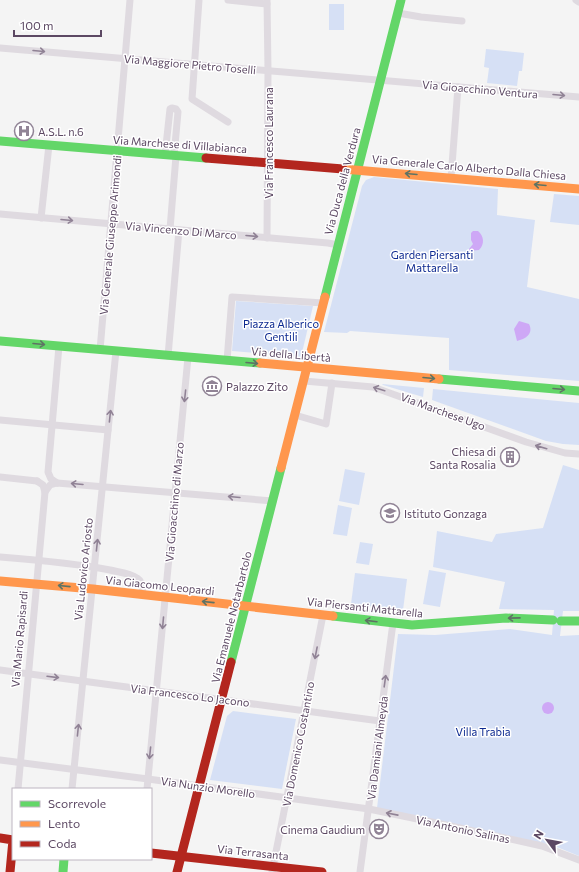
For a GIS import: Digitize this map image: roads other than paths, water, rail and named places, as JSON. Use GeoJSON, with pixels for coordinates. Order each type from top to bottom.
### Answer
{"type":"FeatureCollection","features":[{"type":"Feature","properties":{"kind":"street","name":"Via Generale Giuseppe Arimondi"},"geometry":{"type":"LineString","coordinates":[[100,350],[130,0]]}},
{"type":"Feature","properties":{"kind":"street"},"geometry":{"type":"LineString","coordinates":[[199,0],[192,99],[228,122]]}},
{"type":"Feature","properties":{"kind":"street"},"geometry":{"type":"LineString","coordinates":[[228,0],[267,2]]}},
{"type":"Feature","properties":{"kind":"street","name":"Via Duca della Verdura"},"geometry":{"type":"LineString","coordinates":[[307,368],[401,0]]}},
{"type":"Feature","properties":{"kind":"street","name":"Via Francesco Laurana"},"geometry":{"type":"LineString","coordinates":[[267,2],[267,238]]}},
{"type":"Feature","properties":{"kind":"street"},"geometry":{"type":"LineString","coordinates":[[398,13],[462,21]]}},
{"type":"Feature","properties":{"kind":"street","name":"Via Maggiore Pietro Toselli"},"geometry":{"type":"LineString","coordinates":[[0,48],[381,80]]}},
{"type":"Feature","properties":{"kind":"street","name":"Via Gioacchino Ventura"},"geometry":{"type":"LineString","coordinates":[[381,80],[579,97]]}},
{"type":"Feature","properties":{"kind":"street"},"geometry":{"type":"LineString","coordinates":[[451,178],[458,87]]}},
{"type":"Feature","properties":{"kind":"street"},"geometry":{"type":"LineString","coordinates":[[170,229],[173,156],[178,112],[176,109],[172,108],[170,109],[173,156]]}},
{"type":"Feature","properties":{"kind":"street","name":"Via Marchese di Villabianca"},"geometry":{"type":"LineString","coordinates":[[0,143],[173,156],[357,173]]}},
{"type":"Feature","properties":{"kind":"street"},"geometry":{"type":"LineString","coordinates":[[41,218],[49,147]]}},
{"type":"Feature","properties":{"kind":"street","name":"Via Generale Carlo Alberto Dalla Chiesa"},"geometry":{"type":"LineString","coordinates":[[357,173],[451,178],[579,189]]}},
{"type":"Feature","properties":{"kind":"street","name":"Via Vincenzo Di Marco"},"geometry":{"type":"LineString","coordinates":[[0,214],[328,243],[338,246]]}},
{"type":"Feature","properties":{"kind":"street"},"geometry":{"type":"LineString","coordinates":[[168,356],[179,230]]}},
{"type":"Feature","properties":{"kind":"street"},"geometry":{"type":"LineString","coordinates":[[227,361],[232,297],[323,303]]}},
{"type":"Feature","properties":{"kind":"street","name":"Via della Libertà"},"geometry":{"type":"LineString","coordinates":[[0,341],[579,391]]}},
{"type":"Feature","properties":{"kind":"street"},"geometry":{"type":"LineString","coordinates":[[57,483],[51,479],[48,472],[58,346]]}},
{"type":"Feature","properties":{"kind":"street","name":"Via Ludovico Ariosto"},"geometry":{"type":"LineString","coordinates":[[72,788],[116,351]]}},
{"type":"Feature","properties":{"kind":"street","name":"Via Gioacchino di Marzo"},"geometry":{"type":"LineString","coordinates":[[147,788],[188,357]]}},
{"type":"Feature","properties":{"kind":"street","name":"Via Emanuele Notarbartolo"},"geometry":{"type":"LineString","coordinates":[[177,872],[307,368]]}},
{"type":"Feature","properties":{"kind":"street","name":"Via Marchese Ugo"},"geometry":{"type":"LineString","coordinates":[[304,381],[373,387],[531,444],[565,453],[579,454]]}},
{"type":"Feature","properties":{"kind":"street"},"geometry":{"type":"LineString","coordinates":[[295,415],[326,424],[332,383]]}},
{"type":"Feature","properties":{"kind":"street"},"geometry":{"type":"LineString","coordinates":[[0,420],[108,430]]}},
{"type":"Feature","properties":{"kind":"street"},"geometry":{"type":"LineString","coordinates":[[37,481],[48,472]]}},
{"type":"Feature","properties":{"kind":"street"},"geometry":{"type":"LineString","coordinates":[[0,477],[37,481],[43,485],[45,492]]}},
{"type":"Feature","properties":{"kind":"street"},"geometry":{"type":"LineString","coordinates":[[45,492],[50,485],[57,483],[273,501]]}},
{"type":"Feature","properties":{"kind":"street","name":"Via Mario Rapisardi"},"geometry":{"type":"LineString","coordinates":[[18,788],[45,492]]}},
{"type":"Feature","properties":{"kind":"street"},"geometry":{"type":"LineString","coordinates":[[0,557],[95,567],[123,573],[137,578],[143,588],[142,594]]}},
{"type":"Feature","properties":{"kind":"street","name":"Via Giacomo Leopardi"},"geometry":{"type":"LineString","coordinates":[[0,580],[246,606]]}},
{"type":"Feature","properties":{"kind":"street","name":"Via Piersanti Mattarella"},"geometry":{"type":"LineString","coordinates":[[246,606],[393,623],[427,625],[506,618],[579,621]]}},
{"type":"Feature","properties":{"kind":"street","name":"Via Domenico Costantino"},"geometry":{"type":"LineString","coordinates":[[273,869],[323,615]]}},
{"type":"Feature","properties":{"kind":"street","name":"Via Damiani Almeyda"},"geometry":{"type":"LineString","coordinates":[[360,872],[393,623]]}},
{"type":"Feature","properties":{"kind":"street","name":"Via Francesco Lo Jacono"},"geometry":{"type":"LineString","coordinates":[[0,670],[380,721]]}},
{"type":"Feature","properties":{"kind":"street","name":"Via Nunzio Morello"},"geometry":{"type":"LineString","coordinates":[[0,760],[369,809]]}},
{"type":"Feature","properties":{"kind":"street","name":"Via Antonio Salinas"},"geometry":{"type":"LineString","coordinates":[[369,809],[542,846],[579,860]]}},
{"type":"Feature","properties":{"kind":"street"},"geometry":{"type":"LineString","coordinates":[[0,838],[12,839]]}},
{"type":"Feature","properties":{"kind":"street"},"geometry":{"type":"LineString","coordinates":[[10,872],[12,850]]}},
{"type":"Feature","properties":{"kind":"street","name":"Via Terrasanta"},"geometry":{"type":"LineString","coordinates":[[152,853],[273,869],[322,872]]}},
{"type":"Feature","properties":{"kind":"street"},"geometry":{"type":"LineString","coordinates":[[63,872],[64,860]]}},
{"type":"Feature","properties":{"kind":"place","name":"A.S.L. n.6"},"geometry":{"type":"Point","coordinates":[24,131]}},
{"type":"Feature","properties":{"kind":"place","name":"Palazzo Zito"},"geometry":{"type":"Point","coordinates":[212,386]}},
{"type":"Feature","properties":{"kind":"place","name":"Chiesa di Santa Rosalia"},"geometry":{"type":"Point","coordinates":[510,457]}},
{"type":"Feature","properties":{"kind":"place","name":"Istituto Gonzaga"},"geometry":{"type":"Point","coordinates":[390,513]}},
{"type":"Feature","properties":{"kind":"place","name":"Cinema Gaudium"},"geometry":{"type":"Point","coordinates":[379,829]}},
{"type":"Feature","properties":{"kind":"park label","name":"Garden Piersanti Mattarella"},"geometry":{"type":"Point","coordinates":[432,260]}},
{"type":"Feature","properties":{"kind":"park label","name":"Piazza Alberico Gentili"},"geometry":{"type":"Point","coordinates":[281,329]}},
{"type":"Feature","properties":{"kind":"park label","name":"Villa Trabia"},"geometry":{"type":"Point","coordinates":[483,731]}}]}
